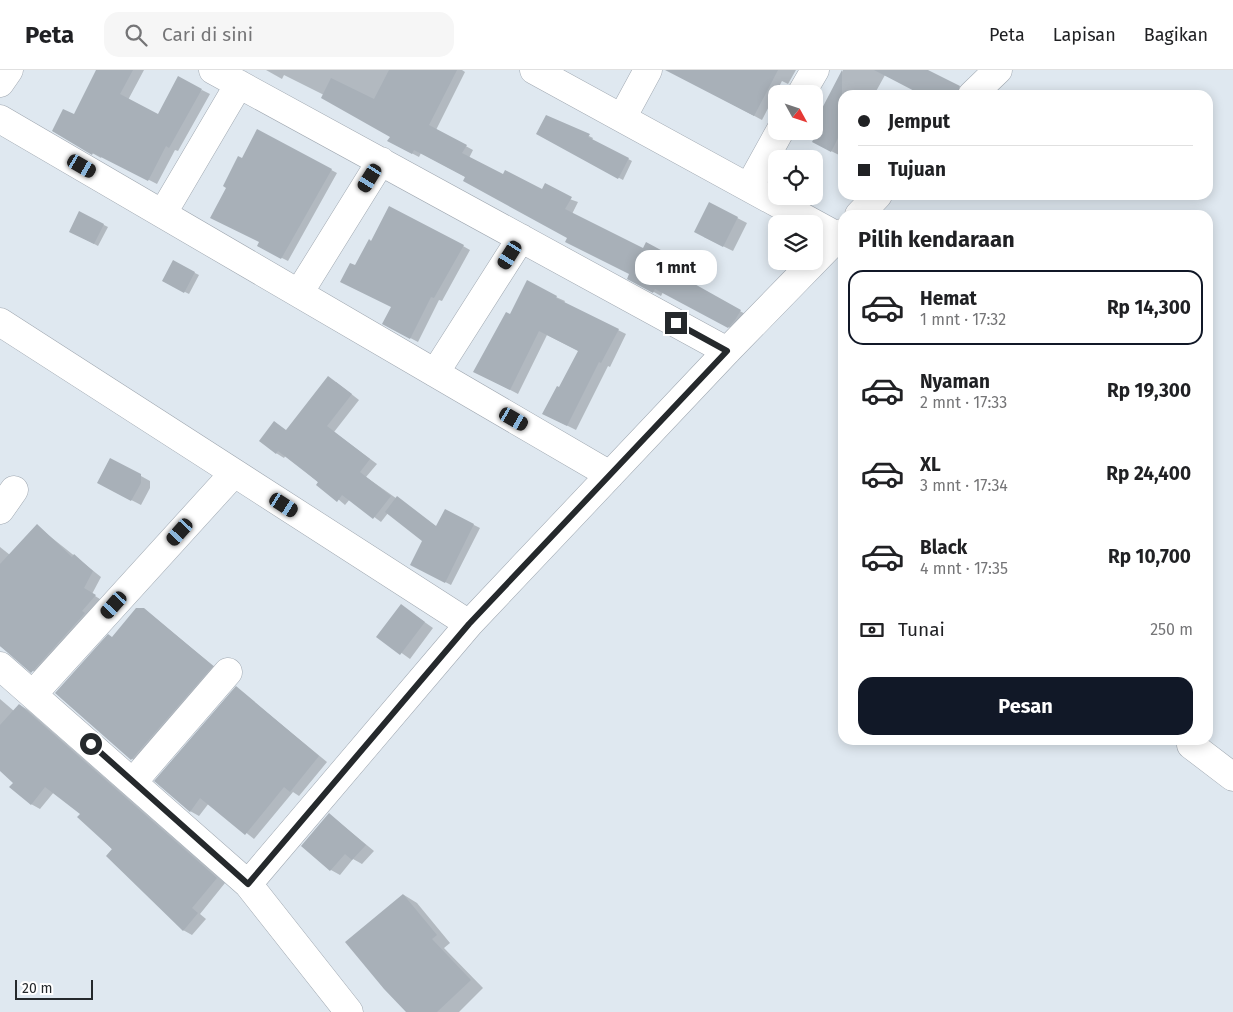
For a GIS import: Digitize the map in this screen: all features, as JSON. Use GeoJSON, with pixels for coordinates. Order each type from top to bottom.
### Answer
{"type":"FeatureCollection","features":[{"type":"Feature","properties":{"kind":"street"},"geometry":{"type":"LineString","coordinates":[[0,83],[9,70]]}},
{"type":"Feature","properties":{"kind":"street"},"geometry":{"type":"LineString","coordinates":[[213,70],[727,351]]}},
{"type":"Feature","properties":{"kind":"street"},"geometry":{"type":"LineString","coordinates":[[534,70],[838,233]]}},
{"type":"Feature","properties":{"kind":"street"},"geometry":{"type":"LineString","coordinates":[[622,118],[648,70]]}},
{"type":"Feature","properties":{"kind":"street"},"geometry":{"type":"LineString","coordinates":[[806,85],[815,70]]}},
{"type":"Feature","properties":{"kind":"street"},"geometry":{"type":"LineString","coordinates":[[977,90],[998,70]]}},
{"type":"Feature","properties":{"kind":"street"},"geometry":{"type":"LineString","coordinates":[[163,214],[240,84]]}},
{"type":"Feature","properties":{"kind":"street"},"geometry":{"type":"LineString","coordinates":[[0,118],[610,475]]}},
{"type":"Feature","properties":{"kind":"street"},"geometry":{"type":"LineString","coordinates":[[749,187],[775,140]]}},
{"type":"Feature","properties":{"kind":"street"},"geometry":{"type":"LineString","coordinates":[[299,293],[381,162]]}},
{"type":"Feature","properties":{"kind":"street"},"geometry":{"type":"LineString","coordinates":[[864,210],[873,200]]}},
{"type":"Feature","properties":{"kind":"street"},"geometry":{"type":"LineString","coordinates":[[435,373],[521,238]]}},
{"type":"Feature","properties":{"kind":"street"},"geometry":{"type":"LineString","coordinates":[[248,884],[469,624],[727,351],[838,238]]}},
{"type":"Feature","properties":{"kind":"street"},"geometry":{"type":"LineString","coordinates":[[0,322],[469,624]]}},
{"type":"Feature","properties":{"kind":"street"},"geometry":{"type":"LineString","coordinates":[[34,694],[234,473]]}},
{"type":"Feature","properties":{"kind":"street"},"geometry":{"type":"LineString","coordinates":[[0,666],[248,884],[349,1012]]}},
{"type":"Feature","properties":{"kind":"street"},"geometry":{"type":"LineString","coordinates":[[133,782],[228,672]]}},
{"type":"Feature","properties":{"kind":"street"},"geometry":{"type":"LineString","coordinates":[[1191,745],[1233,777]]}},
{"type":"Feature","properties":{"kind":"building"},"geometry":{"type":"Polygon","coordinates":[[[96,70],[133,70],[120,94],[158,114],[178,76],[202,89],[169,148],[166,146],[148,181],[93,153],[92,155],[52,131],[63,109],[74,114],[96,70]]]}},
{"type":"Feature","properties":{"kind":"building"},"geometry":{"type":"Polygon","coordinates":[[[389,70],[457,70],[429,125],[467,145],[462,153],[503,174],[505,170],[542,189],[545,183],[572,197],[565,209],[643,248],[646,242],[672,256],[666,268],[741,310],[735,320],[728,328],[655,289],[653,293],[627,279],[629,274],[565,242],[567,238],[463,181],[465,177],[414,150],[412,154],[387,141],[390,137],[321,98],[331,78],[374,99],[389,70]]]}},
{"type":"Feature","properties":{"kind":"building"},"geometry":{"type":"Polygon","coordinates":[[[665,70],[778,70],[770,85],[768,85],[768,89],[754,116],[665,70]]]}},
{"type":"Feature","properties":{"kind":"building"},"geometry":{"type":"Polygon","coordinates":[[[842,70],[842,90],[838,90],[838,138],[831,152],[812,142],[813,140],[823,140],[823,106],[842,70]]]}},
{"type":"Feature","properties":{"kind":"building"},"geometry":{"type":"Polygon","coordinates":[[[874,70],[928,70],[960,86],[959,90],[912,90],[874,70]]]}},
{"type":"Feature","properties":{"kind":"building"},"geometry":{"type":"Polygon","coordinates":[[[546,115],[590,134],[588,137],[629,158],[618,179],[536,134],[546,115]]]}},
{"type":"Feature","properties":{"kind":"building"},"geometry":{"type":"Polygon","coordinates":[[[257,129],[332,169],[281,259],[257,246],[259,242],[210,218],[226,188],[223,186],[238,156],[242,158],[257,129]]]}},
{"type":"Feature","properties":{"kind":"building"},"geometry":{"type":"Polygon","coordinates":[[[709,202],[738,217],[723,247],[694,232],[709,202]]]}},
{"type":"Feature","properties":{"kind":"building"},"geometry":{"type":"Polygon","coordinates":[[[389,206],[464,245],[434,298],[431,297],[410,339],[382,324],[391,307],[340,282],[350,263],[355,265],[369,239],[371,241],[389,206]]]}},
{"type":"Feature","properties":{"kind":"building"},"geometry":{"type":"Polygon","coordinates":[[[79,211],[104,224],[94,244],[69,232],[79,211]]]}},
{"type":"Feature","properties":{"kind":"building"},"geometry":{"type":"Polygon","coordinates":[[[173,260],[195,272],[184,293],[162,281],[173,260]]]}},
{"type":"Feature","properties":{"kind":"building"},"geometry":{"type":"Polygon","coordinates":[[[527,280],[557,296],[556,298],[619,329],[601,363],[599,362],[567,426],[542,414],[578,351],[539,331],[510,390],[473,372],[506,312],[510,314],[527,280]]]}},
{"type":"Feature","properties":{"kind":"building"},"geometry":{"type":"Polygon","coordinates":[[[328,376],[352,394],[327,426],[370,459],[360,472],[391,496],[373,519],[342,495],[337,502],[316,485],[318,482],[278,451],[276,454],[259,441],[274,421],[286,430],[328,376]]]}},
{"type":"Feature","properties":{"kind":"building"},"geometry":{"type":"Polygon","coordinates":[[[110,458],[141,474],[141,483],[131,501],[97,483],[110,458]]]}},
{"type":"Feature","properties":{"kind":"building"},"geometry":{"type":"Polygon","coordinates":[[[397,496],[436,526],[445,509],[474,524],[445,583],[410,565],[422,541],[385,512],[397,496]]]}},
{"type":"Feature","properties":{"kind":"building"},"geometry":{"type":"Polygon","coordinates":[[[37,524],[72,557],[74,554],[93,571],[84,588],[96,595],[82,611],[85,613],[31,673],[0,646],[0,564],[37,524]]]}},
{"type":"Feature","properties":{"kind":"building"},"geometry":{"type":"Polygon","coordinates":[[[401,604],[425,622],[400,655],[376,637],[401,604]]]}},
{"type":"Feature","properties":{"kind":"building"},"geometry":{"type":"Polygon","coordinates":[[[136,608],[144,608],[213,666],[131,760],[55,693],[108,634],[112,637],[136,608]]]}},
{"type":"Feature","properties":{"kind":"building"},"geometry":{"type":"Polygon","coordinates":[[[236,686],[319,756],[290,792],[284,787],[245,835],[200,798],[190,812],[154,781],[236,686]]]}},
{"type":"Feature","properties":{"kind":"building"},"geometry":{"type":"Polygon","coordinates":[[[19,704],[217,878],[192,908],[198,913],[183,931],[106,856],[112,849],[77,817],[80,814],[45,787],[31,805],[9,787],[13,783],[0,771],[0,725],[19,704]]]}},
{"type":"Feature","properties":{"kind":"building"},"geometry":{"type":"Polygon","coordinates":[[[329,813],[366,845],[352,860],[345,854],[330,871],[301,846],[329,813]]]}},
{"type":"Feature","properties":{"kind":"building"},"geometry":{"type":"Polygon","coordinates":[[[403,894],[437,935],[432,939],[471,980],[437,1012],[406,1012],[345,942],[403,894]]]}},
{"type":"Feature","properties":{"kind":"route"},"geometry":{"type":"LineString","coordinates":[[91,744],[248,884],[388,722],[469,624],[727,351],[676,323]]}}]}
